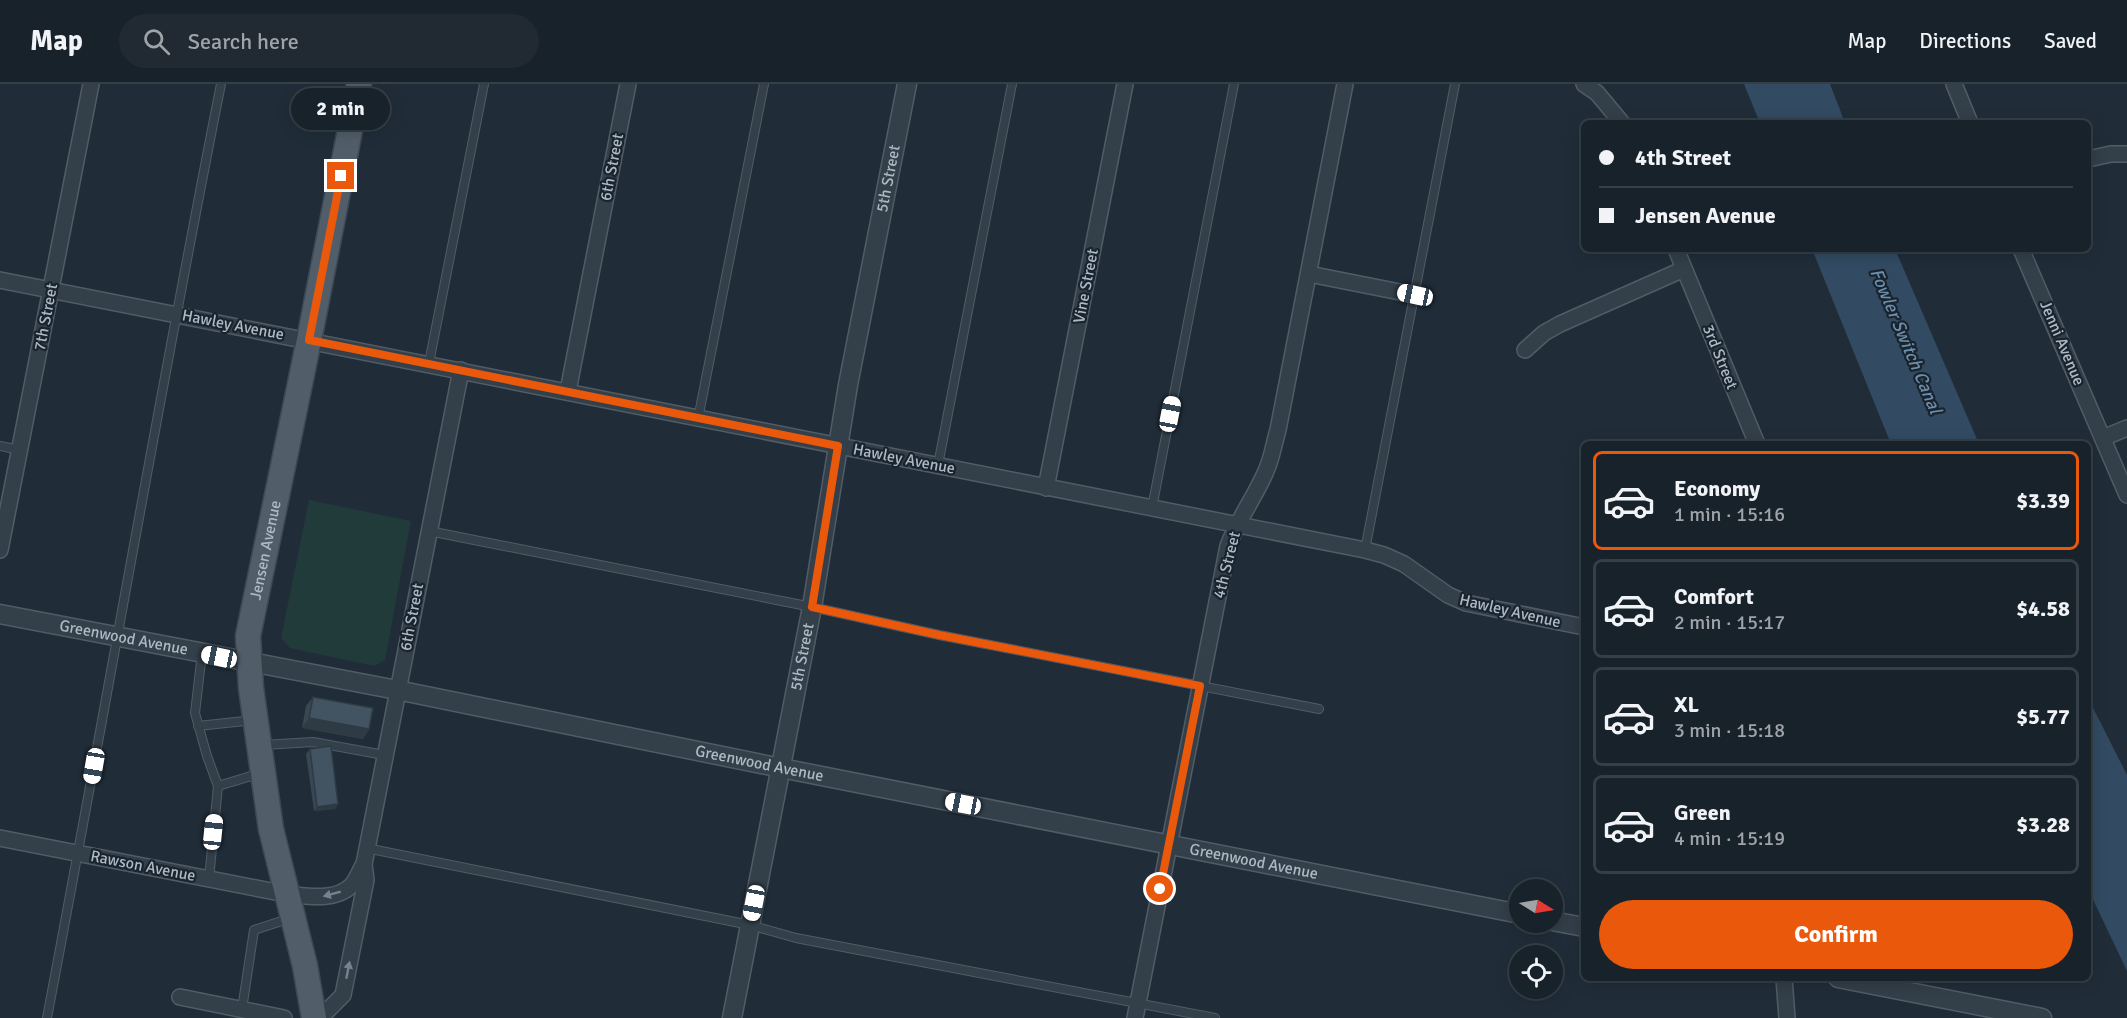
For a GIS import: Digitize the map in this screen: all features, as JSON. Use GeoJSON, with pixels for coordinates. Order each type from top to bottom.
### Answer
{"type":"FeatureCollection","features":[{"type":"Feature","properties":{"kind":"main road","name":"Jensen Avenue"},"geometry":{"type":"LineString","coordinates":[[314,1018],[305,966],[271,829],[248,662],[250,622],[309,340],[359,84]]}},
{"type":"Feature","properties":{"kind":"street","name":"7th Street"},"geometry":{"type":"LineString","coordinates":[[0,550],[91,84]]}},
{"type":"Feature","properties":{"kind":"street","name":"6th Street"},"geometry":{"type":"LineString","coordinates":[[568,391],[628,84]]}},
{"type":"Feature","properties":{"kind":"street","name":"5th Street"},"geometry":{"type":"LineString","coordinates":[[732,1018],[812,607],[848,385],[907,84]]}},
{"type":"Feature","properties":{"kind":"street","name":"Vine Street"},"geometry":{"type":"LineString","coordinates":[[1046,488],[1125,84]]}},
{"type":"Feature","properties":{"kind":"street","name":"4th Street"},"geometry":{"type":"LineString","coordinates":[[1136,1010],[1228,546],[1236,525],[1250,505],[1267,469],[1278,430],[1345,84]]}},
{"type":"Feature","properties":{"kind":"street"},"geometry":{"type":"LineString","coordinates":[[1584,84],[1597,93],[1620,120]]}},
{"type":"Feature","properties":{"kind":"street"},"geometry":{"type":"LineString","coordinates":[[1954,84],[1969,120]]}},
{"type":"Feature","properties":{"kind":"street"},"geometry":{"type":"LineString","coordinates":[[2091,158],[2110,154],[2127,154]]}},
{"type":"Feature","properties":{"kind":"street","name":"3rd Street"},"geometry":{"type":"LineString","coordinates":[[1677,252],[1756,441]]}},
{"type":"Feature","properties":{"kind":"street","name":"Jenni Avenue"},"geometry":{"type":"LineString","coordinates":[[2022,252],[2127,495]]}},
{"type":"Feature","properties":{"kind":"street"},"geometry":{"type":"LineString","coordinates":[[1525,350],[1544,333],[1560,324],[1684,270]]}},
{"type":"Feature","properties":{"kind":"street"},"geometry":{"type":"LineString","coordinates":[[1309,274],[1415,295]]}},
{"type":"Feature","properties":{"kind":"street","name":"Hawley Avenue"},"geometry":{"type":"LineString","coordinates":[[0,280],[429,363],[1365,550],[1404,564],[1448,595],[1466,603],[1581,626]]}},
{"type":"Feature","properties":{"kind":"street","name":"6th Street"},"geometry":{"type":"LineString","coordinates":[[286,894],[334,896],[353,884],[365,856],[461,370]]}},
{"type":"Feature","properties":{"kind":"street"},"geometry":{"type":"LineString","coordinates":[[2103,438],[2127,428]]}},
{"type":"Feature","properties":{"kind":"street","name":"Greenwood Avenue"},"geometry":{"type":"LineString","coordinates":[[0,614],[397,690],[1509,912]]}},
{"type":"Feature","properties":{"kind":"street","name":"Rawson Avenue"},"geometry":{"type":"LineString","coordinates":[[0,838],[286,894]]}},
{"type":"Feature","properties":{"kind":"street","name":"6th Street"},"geometry":{"type":"LineString","coordinates":[[320,1018],[343,995],[366,880],[365,856]]}},
{"type":"Feature","properties":{"kind":"street"},"geometry":{"type":"LineString","coordinates":[[1563,923],[1581,926]]}},
{"type":"Feature","properties":{"kind":"street"},"geometry":{"type":"LineString","coordinates":[[1784,981],[1787,1018]]}},
{"type":"Feature","properties":{"kind":"street"},"geometry":{"type":"LineString","coordinates":[[1853,981],[2042,1018]]}},
{"type":"Feature","properties":{"kind":"street"},"geometry":{"type":"LineString","coordinates":[[180,996],[284,1018]]}},
{"type":"Feature","properties":{"kind":"lane"},"geometry":{"type":"LineString","coordinates":[[46,1018],[79,854],[176,313],[221,84]]}},
{"type":"Feature","properties":{"kind":"lane"},"geometry":{"type":"LineString","coordinates":[[429,363],[484,84]]}},
{"type":"Feature","properties":{"kind":"lane"},"geometry":{"type":"LineString","coordinates":[[698,418],[764,84]]}},
{"type":"Feature","properties":{"kind":"lane"},"geometry":{"type":"LineString","coordinates":[[938,465],[1012,84]]}},
{"type":"Feature","properties":{"kind":"lane"},"geometry":{"type":"LineString","coordinates":[[1152,508],[1234,84]]}},
{"type":"Feature","properties":{"kind":"lane"},"geometry":{"type":"LineString","coordinates":[[1365,550],[1455,84]]}},
{"type":"Feature","properties":{"kind":"lane"},"geometry":{"type":"LineString","coordinates":[[0,446],[20,450]]}},
{"type":"Feature","properties":{"kind":"lane"},"geometry":{"type":"LineString","coordinates":[[429,531],[812,607],[939,635],[1319,709]]}},
{"type":"Feature","properties":{"kind":"lane"},"geometry":{"type":"LineString","coordinates":[[202,653],[195,713],[218,786],[209,879]]}},
{"type":"Feature","properties":{"kind":"lane"},"geometry":{"type":"LineString","coordinates":[[198,726],[255,720]]}},
{"type":"Feature","properties":{"kind":"lane"},"geometry":{"type":"LineString","coordinates":[[259,746],[313,742],[384,755]]}},
{"type":"Feature","properties":{"kind":"lane"},"geometry":{"type":"LineString","coordinates":[[218,786],[263,773]]}},
{"type":"Feature","properties":{"kind":"lane"},"geometry":{"type":"LineString","coordinates":[[365,856],[750,925],[796,938],[1136,1010],[1215,1018]]}},
{"type":"Feature","properties":{"kind":"lane"},"geometry":{"type":"LineString","coordinates":[[242,1009],[254,930],[292,918]]}},
{"type":"Feature","properties":{"kind":"green space"},"geometry":{"type":"Polygon","coordinates":[[[309,500],[411,521],[385,660],[374,666],[290,648],[281,638],[309,500]]]}},
{"type":"Feature","properties":{"kind":"water"},"geometry":{"type":"Polygon","coordinates":[[[1744,84],[1830,84],[1844,120],[1759,120],[1744,84]]]}},
{"type":"Feature","properties":{"kind":"water","name":"Fowler Switch Canal"},"geometry":{"type":"Polygon","coordinates":[[[1813,252],[1896,252],[1978,441],[1890,441],[1813,252]]]}},
{"type":"Feature","properties":{"kind":"water"},"geometry":{"type":"Polygon","coordinates":[[[2091,704],[2127,775],[2127,971],[2091,895],[2091,704]]]}},
{"type":"Feature","properties":{"kind":"building"},"geometry":{"type":"Polygon","coordinates":[[[313,697],[373,708],[369,729],[309,718],[313,697]]]}},
{"type":"Feature","properties":{"kind":"building"},"geometry":{"type":"Polygon","coordinates":[[[331,746],[338,804],[317,807],[310,749],[331,746]]]}},
{"type":"Feature","properties":{"kind":"route"},"geometry":{"type":"LineString","coordinates":[[341,176],[309,340],[838,446],[812,607],[939,635],[1200,686],[1160,889]]}}]}
